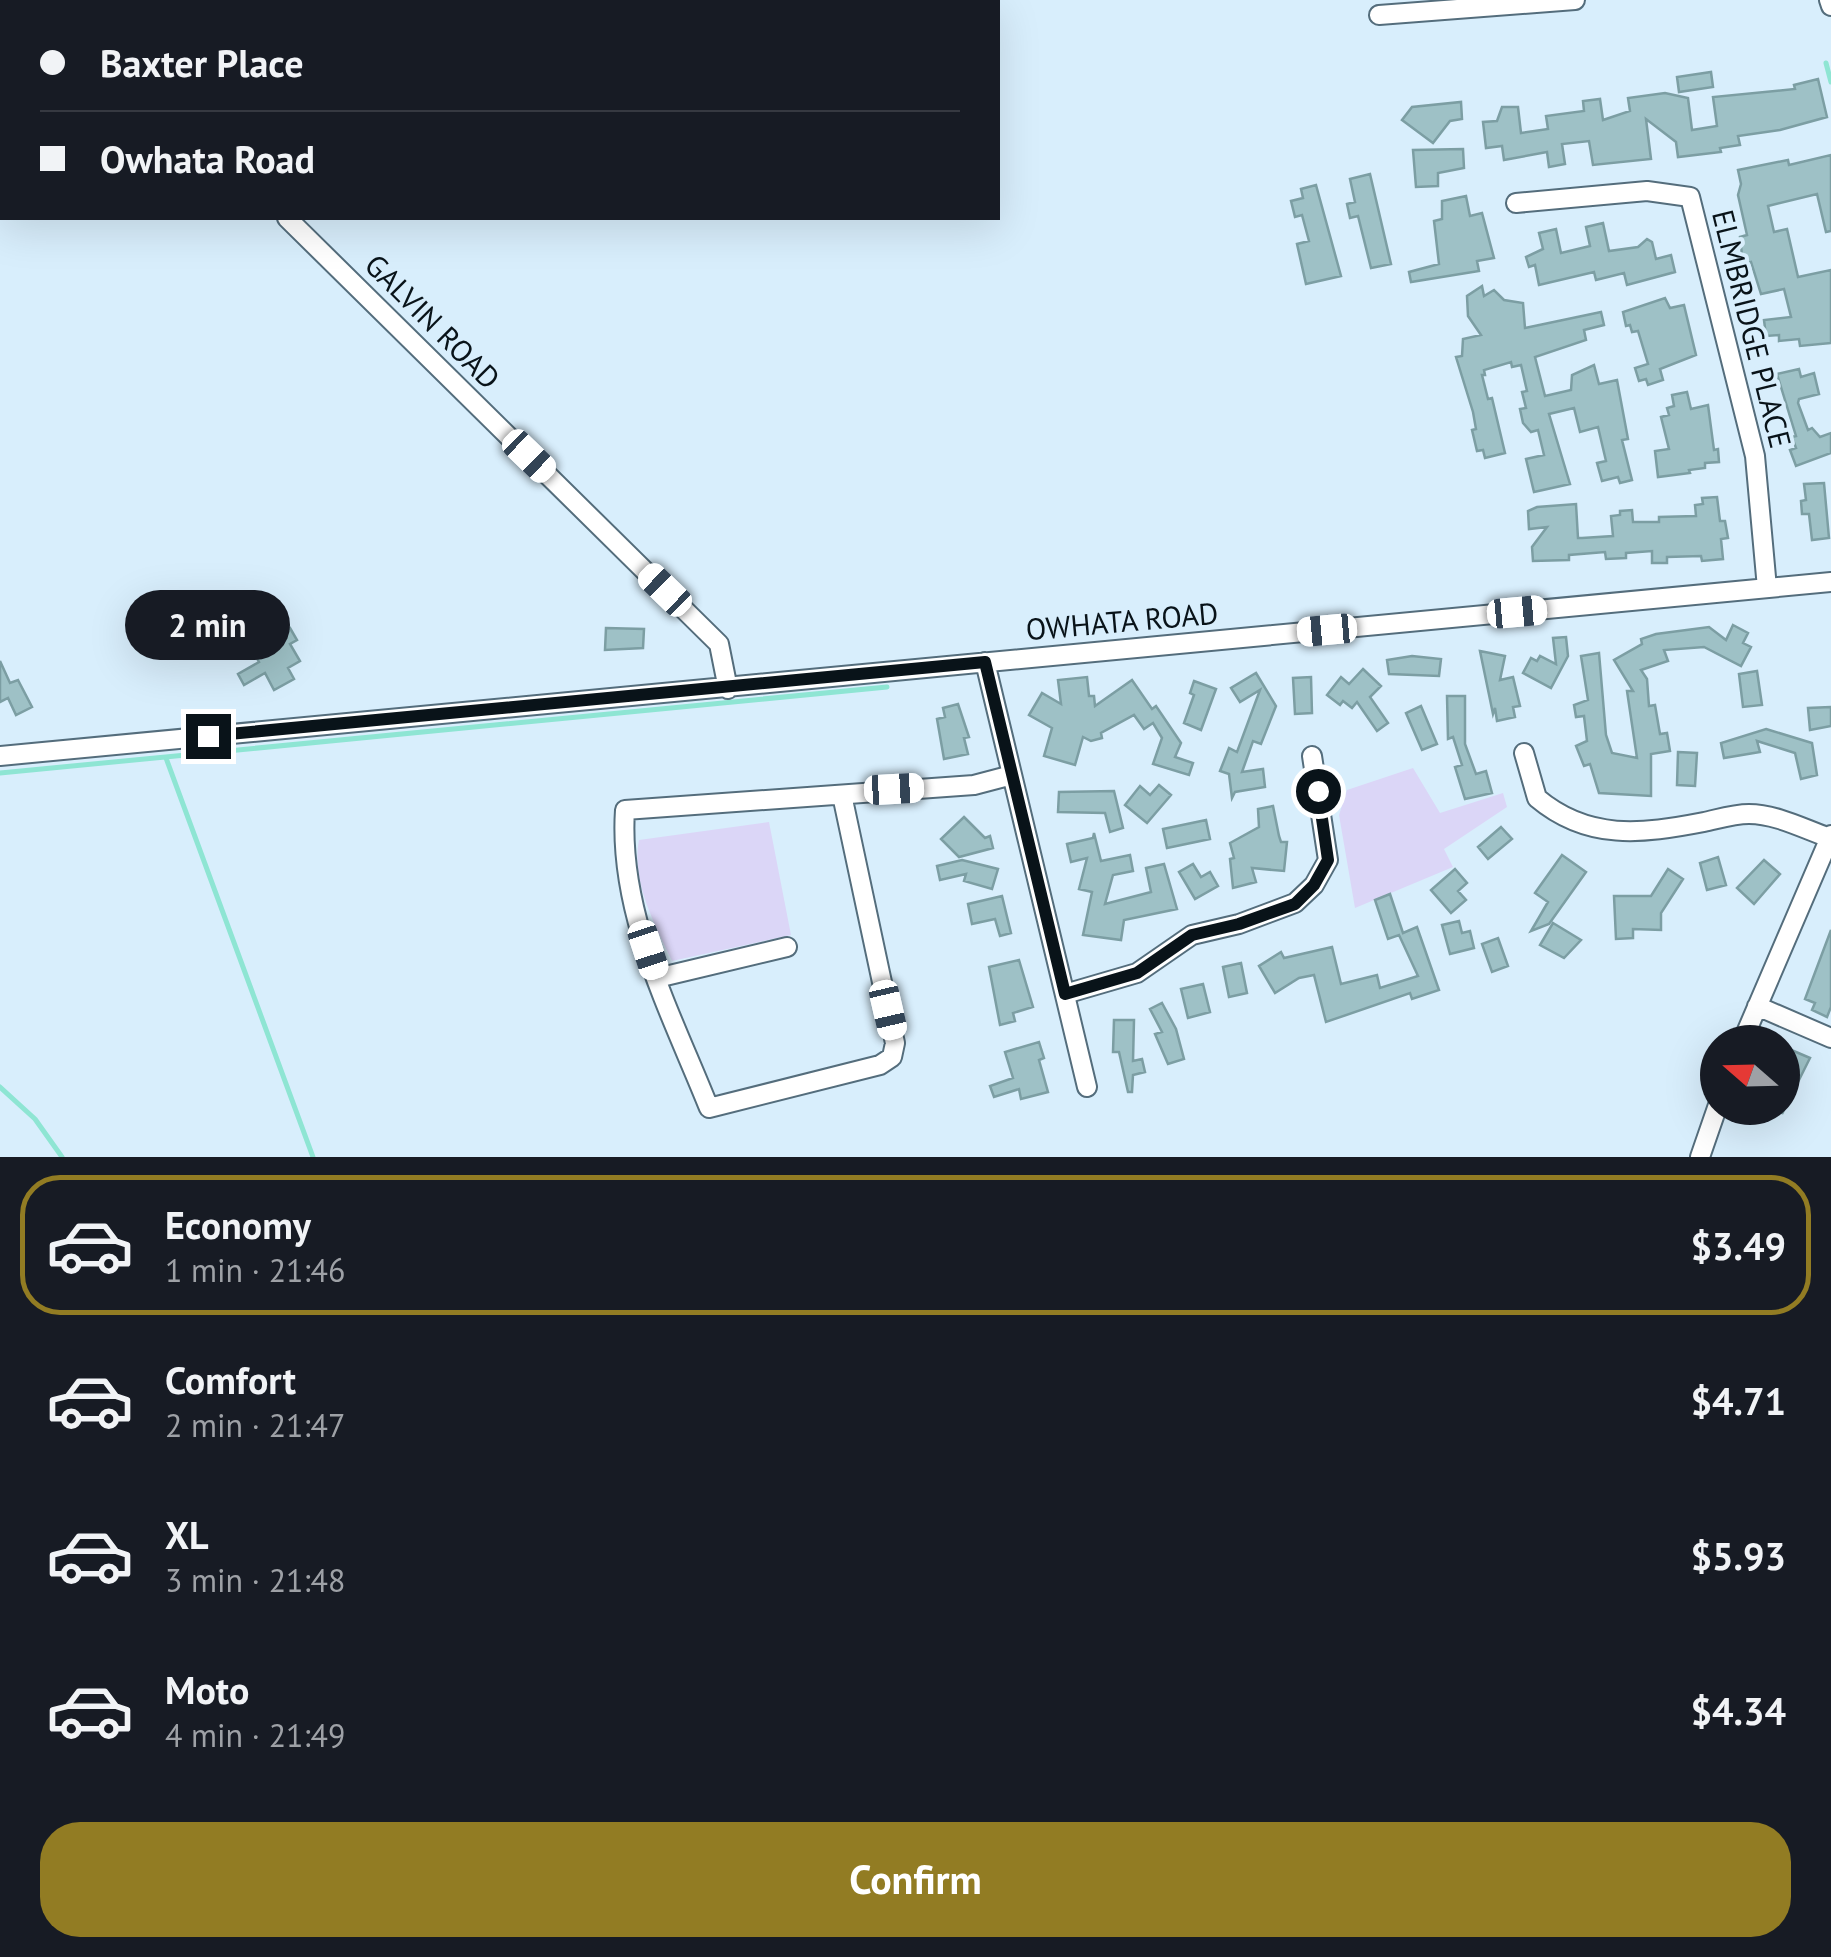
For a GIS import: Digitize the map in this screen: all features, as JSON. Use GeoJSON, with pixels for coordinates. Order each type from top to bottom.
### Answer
{"type":"FeatureCollection","features":[{"type":"Feature","properties":{"kind":"street"},"geometry":{"type":"LineString","coordinates":[[1379,15],[1460,4],[1575,0]]}},
{"type":"Feature","properties":{"kind":"street","name":"ELMBRIDGE PLACE"},"geometry":{"type":"LineString","coordinates":[[1516,203],[1646,192],[1690,197],[1755,456],[1766,588]]}},
{"type":"Feature","properties":{"kind":"street","name":"GALVIN ROAD"},"geometry":{"type":"LineString","coordinates":[[289,220],[719,644],[728,688]]}},
{"type":"Feature","properties":{"kind":"street","name":"OWHATA ROAD"},"geometry":{"type":"LineString","coordinates":[[0,756],[1831,582]]}},
{"type":"Feature","properties":{"kind":"street"},"geometry":{"type":"LineString","coordinates":[[985,662],[1088,1087]]}},
{"type":"Feature","properties":{"kind":"street"},"geometry":{"type":"LineString","coordinates":[[1524,753],[1537,798],[1575,822],[1614,833],[1642,833],[1746,814],[1766,816],[1830,836],[1749,1025]]}},
{"type":"Feature","properties":{"kind":"street"},"geometry":{"type":"LineString","coordinates":[[1065,994],[1137,973],[1192,935],[1239,924],[1295,904],[1314,885],[1328,860],[1312,756]]}},
{"type":"Feature","properties":{"kind":"street"},"geometry":{"type":"LineString","coordinates":[[842,795],[895,1043],[892,1057],[880,1065],[709,1108],[657,978],[630,893],[622,849],[625,810],[974,785],[1012,775]]}},
{"type":"Feature","properties":{"kind":"street"},"geometry":{"type":"LineString","coordinates":[[657,978],[787,948]]}},
{"type":"Feature","properties":{"kind":"street"},"geometry":{"type":"LineString","coordinates":[[1757,1006],[1831,1038]]}},
{"type":"Feature","properties":{"kind":"street"},"geometry":{"type":"LineString","coordinates":[[1700,1157],[1711,1125]]}},
{"type":"Feature","properties":{"kind":"shaded area"},"geometry":{"type":"Polygon","coordinates":[[[1413,768],[1440,813],[1503,793],[1507,807],[1444,849],[1453,867],[1355,908],[1339,815],[1347,790],[1413,768]]]}},
{"type":"Feature","properties":{"kind":"shaded area"},"geometry":{"type":"Polygon","coordinates":[[[769,822],[791,935],[672,961],[641,887],[639,840],[769,822]]]}},
{"type":"Feature","properties":{"kind":"building"},"geometry":{"type":"Polygon","coordinates":[[[1711,72],[1713,87],[1679,92],[1677,77],[1711,72]]]}},
{"type":"Feature","properties":{"kind":"building"},"geometry":{"type":"Polygon","coordinates":[[[1818,79],[1827,117],[1738,136],[1740,145],[1720,148],[1721,152],[1678,157],[1676,142],[1646,119],[1651,159],[1593,165],[1589,141],[1562,144],[1565,164],[1549,167],[1547,152],[1504,160],[1502,146],[1486,148],[1483,122],[1497,121],[1502,107],[1518,107],[1521,133],[1548,129],[1546,116],[1584,111],[1583,101],[1600,99],[1603,120],[1630,111],[1628,98],[1665,93],[1688,98],[1692,130],[1717,126],[1713,97],[1795,89],[1794,85],[1818,79]]]}},
{"type":"Feature","properties":{"kind":"building"},"geometry":{"type":"Polygon","coordinates":[[[1461,102],[1462,119],[1450,121],[1433,143],[1402,120],[1412,107],[1461,102]]]}},
{"type":"Feature","properties":{"kind":"building"},"geometry":{"type":"Polygon","coordinates":[[[1463,149],[1464,168],[1438,173],[1438,186],[1416,187],[1413,150],[1463,149]]]}},
{"type":"Feature","properties":{"kind":"building"},"geometry":{"type":"Polygon","coordinates":[[[1831,155],[1831,231],[1826,232],[1817,194],[1768,206],[1774,232],[1787,229],[1798,277],[1831,270],[1831,343],[1800,346],[1799,339],[1779,341],[1779,335],[1766,336],[1764,320],[1791,317],[1784,289],[1761,294],[1751,262],[1743,264],[1740,237],[1747,235],[1738,195],[1738,170],[1788,160],[1789,165],[1831,155]]]}},
{"type":"Feature","properties":{"kind":"building"},"geometry":{"type":"Polygon","coordinates":[[[1370,174],[1391,264],[1371,268],[1358,216],[1350,218],[1347,204],[1355,202],[1350,179],[1370,174]]]}},
{"type":"Feature","properties":{"kind":"building"},"geometry":{"type":"Polygon","coordinates":[[[1316,185],[1341,276],[1306,284],[1297,244],[1309,241],[1302,215],[1295,217],[1291,201],[1303,198],[1301,189],[1316,185]]]}},
{"type":"Feature","properties":{"kind":"building"},"geometry":{"type":"Polygon","coordinates":[[[1466,196],[1470,216],[1482,213],[1494,258],[1477,261],[1479,271],[1411,282],[1409,272],[1439,264],[1434,221],[1442,219],[1442,201],[1466,196]]]}},
{"type":"Feature","properties":{"kind":"building"},"geometry":{"type":"Polygon","coordinates":[[[1603,223],[1609,251],[1638,247],[1647,239],[1652,242],[1656,259],[1671,255],[1675,272],[1627,285],[1624,273],[1596,280],[1594,272],[1539,285],[1535,265],[1529,267],[1526,257],[1543,249],[1539,233],[1556,229],[1561,253],[1590,246],[1586,227],[1603,223]]]}},
{"type":"Feature","properties":{"kind":"building"},"geometry":{"type":"Polygon","coordinates":[[[1482,286],[1484,296],[1494,290],[1504,300],[1523,303],[1525,328],[1601,312],[1604,325],[1584,330],[1586,340],[1535,357],[1545,396],[1571,390],[1572,375],[1594,365],[1599,384],[1617,380],[1628,439],[1622,440],[1632,480],[1620,483],[1618,477],[1602,481],[1597,463],[1606,461],[1598,427],[1580,432],[1574,408],[1549,414],[1570,484],[1534,492],[1526,459],[1544,455],[1538,430],[1531,432],[1523,423],[1520,409],[1526,408],[1522,392],[1527,391],[1521,365],[1512,367],[1511,362],[1484,370],[1482,375],[1488,399],[1492,398],[1505,453],[1485,458],[1483,450],[1477,451],[1473,412],[1456,357],[1462,356],[1463,339],[1481,335],[1468,316],[1467,296],[1482,286]]]}},
{"type":"Feature","properties":{"kind":"building"},"geometry":{"type":"Polygon","coordinates":[[[1665,298],[1670,308],[1684,305],[1696,355],[1660,369],[1663,380],[1648,385],[1646,379],[1639,381],[1635,368],[1648,364],[1638,331],[1632,332],[1630,325],[1626,326],[1623,312],[1665,298]]]}},
{"type":"Feature","properties":{"kind":"building"},"geometry":{"type":"Polygon","coordinates":[[[1799,369],[1801,377],[1814,373],[1819,394],[1799,399],[1808,430],[1812,428],[1820,437],[1831,433],[1831,453],[1796,466],[1790,450],[1796,448],[1792,437],[1796,436],[1777,374],[1799,369]]]}},
{"type":"Feature","properties":{"kind":"building"},"geometry":{"type":"Polygon","coordinates":[[[1687,392],[1691,409],[1708,405],[1719,462],[1705,463],[1705,468],[1689,470],[1690,473],[1658,477],[1655,451],[1669,449],[1661,417],[1669,415],[1667,408],[1674,406],[1672,395],[1687,392]]]}},
{"type":"Feature","properties":{"kind":"building"},"geometry":{"type":"Polygon","coordinates":[[[1824,483],[1829,538],[1812,540],[1809,514],[1802,514],[1801,501],[1806,500],[1804,484],[1824,483]]]}},
{"type":"Feature","properties":{"kind":"building"},"geometry":{"type":"Polygon","coordinates":[[[1717,497],[1720,521],[1725,521],[1728,538],[1721,539],[1723,559],[1667,557],[1667,563],[1652,563],[1652,551],[1626,553],[1626,558],[1606,559],[1605,552],[1569,555],[1569,560],[1533,561],[1532,547],[1547,527],[1529,529],[1528,511],[1537,507],[1576,504],[1578,538],[1582,538],[1613,536],[1611,516],[1620,515],[1620,511],[1632,510],[1633,522],[1659,522],[1659,517],[1696,516],[1695,505],[1703,504],[1702,498],[1717,497]]]}},
{"type":"Feature","properties":{"kind":"building"},"geometry":{"type":"Polygon","coordinates":[[[1733,625],[1748,633],[1743,643],[1751,647],[1741,666],[1704,647],[1664,650],[1668,661],[1641,670],[1647,679],[1649,706],[1655,705],[1660,734],[1667,733],[1670,751],[1651,754],[1651,796],[1599,793],[1590,764],[1584,766],[1576,746],[1587,741],[1584,716],[1576,717],[1574,705],[1588,700],[1581,656],[1599,653],[1606,735],[1612,753],[1637,758],[1627,691],[1633,691],[1614,660],[1642,644],[1641,639],[1656,634],[1709,627],[1726,640],[1733,625]]]}},
{"type":"Feature","properties":{"kind":"building"},"geometry":{"type":"Polygon","coordinates":[[[290,628],[297,640],[290,644],[300,661],[288,668],[294,679],[274,690],[265,673],[244,685],[238,674],[259,662],[255,655],[274,644],[271,638],[290,628]]]}},
{"type":"Feature","properties":{"kind":"building"},"geometry":{"type":"Polygon","coordinates":[[[606,628],[644,629],[643,648],[605,650],[606,628]]]}},
{"type":"Feature","properties":{"kind":"building"},"geometry":{"type":"Polygon","coordinates":[[[1566,637],[1568,656],[1551,688],[1523,673],[1531,658],[1537,661],[1540,656],[1556,664],[1553,638],[1566,637]]]}},
{"type":"Feature","properties":{"kind":"building"},"geometry":{"type":"Polygon","coordinates":[[[1480,651],[1505,656],[1500,680],[1513,677],[1520,706],[1513,707],[1515,717],[1497,721],[1495,708],[1493,714],[1480,651]]]}},
{"type":"Feature","properties":{"kind":"building"},"geometry":{"type":"Polygon","coordinates":[[[1412,656],[1441,659],[1439,676],[1389,674],[1387,660],[1412,656]]]}},
{"type":"Feature","properties":{"kind":"building"},"geometry":{"type":"Polygon","coordinates":[[[0,661],[10,683],[18,680],[32,707],[16,715],[8,698],[0,702],[0,661]]]}},
{"type":"Feature","properties":{"kind":"building"},"geometry":{"type":"Polygon","coordinates":[[[1363,669],[1381,686],[1370,697],[1388,723],[1377,731],[1357,702],[1352,708],[1327,695],[1341,677],[1349,684],[1363,669]]]}},
{"type":"Feature","properties":{"kind":"building"},"geometry":{"type":"Polygon","coordinates":[[[1757,671],[1762,705],[1743,707],[1739,674],[1757,671]]]}},
{"type":"Feature","properties":{"kind":"building"},"geometry":{"type":"Polygon","coordinates":[[[1256,673],[1276,706],[1261,744],[1253,741],[1242,772],[1263,769],[1265,787],[1235,792],[1232,798],[1229,774],[1220,771],[1229,748],[1237,752],[1260,690],[1240,702],[1231,688],[1256,673]]]}},
{"type":"Feature","properties":{"kind":"building"},"geometry":{"type":"Polygon","coordinates":[[[1087,677],[1089,696],[1094,696],[1095,706],[1132,680],[1181,743],[1175,757],[1193,763],[1189,775],[1153,764],[1162,738],[1153,723],[1144,729],[1134,715],[1101,733],[1102,738],[1091,741],[1083,737],[1075,765],[1044,756],[1052,728],[1029,715],[1042,693],[1061,704],[1058,680],[1087,677]]]}},
{"type":"Feature","properties":{"kind":"building"},"geometry":{"type":"Polygon","coordinates":[[[1311,677],[1312,713],[1295,714],[1293,678],[1311,677]]]}},
{"type":"Feature","properties":{"kind":"building"},"geometry":{"type":"Polygon","coordinates":[[[1194,681],[1216,689],[1201,730],[1184,723],[1194,695],[1190,693],[1194,681]]]}},
{"type":"Feature","properties":{"kind":"building"},"geometry":{"type":"Polygon","coordinates":[[[1447,696],[1465,696],[1465,744],[1476,774],[1486,771],[1492,793],[1465,799],[1455,767],[1462,765],[1453,737],[1448,739],[1447,696]]]}},
{"type":"Feature","properties":{"kind":"building"},"geometry":{"type":"Polygon","coordinates":[[[958,704],[969,737],[964,738],[968,754],[944,759],[937,719],[945,717],[943,708],[958,704]]]}},
{"type":"Feature","properties":{"kind":"building"},"geometry":{"type":"Polygon","coordinates":[[[1421,706],[1437,744],[1422,750],[1406,713],[1421,706]]]}},
{"type":"Feature","properties":{"kind":"building"},"geometry":{"type":"Polygon","coordinates":[[[1831,707],[1831,726],[1810,730],[1808,708],[1831,707]]]}},
{"type":"Feature","properties":{"kind":"building"},"geometry":{"type":"Polygon","coordinates":[[[1766,729],[1812,743],[1817,775],[1801,779],[1795,753],[1757,741],[1760,752],[1724,758],[1721,743],[1766,729]]]}},
{"type":"Feature","properties":{"kind":"building"},"geometry":{"type":"Polygon","coordinates":[[[1678,752],[1697,753],[1695,786],[1677,785],[1678,752]]]}},
{"type":"Feature","properties":{"kind":"building"},"geometry":{"type":"Polygon","coordinates":[[[1159,785],[1171,795],[1147,823],[1125,805],[1140,786],[1150,795],[1159,785]]]}},
{"type":"Feature","properties":{"kind":"building"},"geometry":{"type":"Polygon","coordinates":[[[1114,791],[1123,828],[1110,832],[1105,813],[1058,812],[1059,792],[1114,791]]]}},
{"type":"Feature","properties":{"kind":"building"},"geometry":{"type":"Polygon","coordinates":[[[1273,806],[1281,842],[1287,842],[1284,871],[1252,868],[1256,882],[1233,888],[1230,843],[1259,827],[1258,809],[1273,806]]]}},
{"type":"Feature","properties":{"kind":"building"},"geometry":{"type":"Polygon","coordinates":[[[964,817],[985,838],[990,836],[993,848],[959,857],[941,839],[964,817]]]}},
{"type":"Feature","properties":{"kind":"building"},"geometry":{"type":"Polygon","coordinates":[[[1206,820],[1210,839],[1167,848],[1163,829],[1206,820]]]}},
{"type":"Feature","properties":{"kind":"building"},"geometry":{"type":"Polygon","coordinates":[[[1501,827],[1512,839],[1488,859],[1478,847],[1501,827]]]}},
{"type":"Feature","properties":{"kind":"building"},"geometry":{"type":"Polygon","coordinates":[[[1094,833],[1101,861],[1130,855],[1133,871],[1113,875],[1105,904],[1151,892],[1146,868],[1164,864],[1177,909],[1124,920],[1121,940],[1083,935],[1092,892],[1079,889],[1087,858],[1071,862],[1067,844],[1093,838],[1094,833]]]}},
{"type":"Feature","properties":{"kind":"building"},"geometry":{"type":"Polygon","coordinates":[[[1562,855],[1586,872],[1549,924],[1531,931],[1548,902],[1535,893],[1562,855]]]}},
{"type":"Feature","properties":{"kind":"building"},"geometry":{"type":"Polygon","coordinates":[[[1718,857],[1726,885],[1707,890],[1700,863],[1718,857]]]}},
{"type":"Feature","properties":{"kind":"building"},"geometry":{"type":"Polygon","coordinates":[[[962,860],[998,869],[992,889],[964,881],[966,874],[940,880],[937,866],[962,860]]]}},
{"type":"Feature","properties":{"kind":"building"},"geometry":{"type":"Polygon","coordinates":[[[1764,860],[1780,874],[1754,904],[1737,888],[1764,860]]]}},
{"type":"Feature","properties":{"kind":"building"},"geometry":{"type":"Polygon","coordinates":[[[1193,864],[1201,877],[1210,872],[1218,886],[1195,899],[1179,872],[1193,864]]]}},
{"type":"Feature","properties":{"kind":"building"},"geometry":{"type":"Polygon","coordinates":[[[1455,869],[1467,883],[1458,891],[1466,900],[1451,913],[1431,890],[1455,869]]]}},
{"type":"Feature","properties":{"kind":"building"},"geometry":{"type":"Polygon","coordinates":[[[1668,869],[1683,879],[1661,913],[1661,930],[1633,929],[1633,938],[1616,939],[1614,896],[1651,896],[1668,869]]]}},
{"type":"Feature","properties":{"kind":"building"},"geometry":{"type":"Polygon","coordinates":[[[1390,894],[1403,933],[1417,927],[1439,990],[1412,999],[1410,993],[1326,1022],[1314,975],[1299,978],[1275,993],[1259,966],[1281,952],[1284,958],[1332,947],[1341,984],[1377,975],[1380,988],[1418,976],[1399,935],[1388,939],[1375,900],[1390,894]]]}},
{"type":"Feature","properties":{"kind":"building"},"geometry":{"type":"Polygon","coordinates":[[[1002,896],[1011,933],[1000,936],[995,919],[972,924],[968,904],[1002,896]]]}},
{"type":"Feature","properties":{"kind":"building"},"geometry":{"type":"Polygon","coordinates":[[[1459,921],[1462,933],[1470,931],[1474,948],[1450,954],[1442,925],[1459,921]]]}},
{"type":"Feature","properties":{"kind":"building"},"geometry":{"type":"Polygon","coordinates":[[[1553,923],[1581,940],[1564,958],[1540,945],[1553,923]]]}},
{"type":"Feature","properties":{"kind":"building"},"geometry":{"type":"Polygon","coordinates":[[[1831,930],[1831,1007],[1827,1017],[1812,1010],[1815,1003],[1805,999],[1831,930]]]}},
{"type":"Feature","properties":{"kind":"building"},"geometry":{"type":"Polygon","coordinates":[[[1498,938],[1508,966],[1492,972],[1482,944],[1498,938]]]}},
{"type":"Feature","properties":{"kind":"building"},"geometry":{"type":"Polygon","coordinates":[[[1019,960],[1033,1007],[1013,1013],[1015,1021],[1000,1025],[989,967],[1019,960]]]}},
{"type":"Feature","properties":{"kind":"building"},"geometry":{"type":"Polygon","coordinates":[[[1241,963],[1247,993],[1229,997],[1223,967],[1241,963]]]}},
{"type":"Feature","properties":{"kind":"building"},"geometry":{"type":"Polygon","coordinates":[[[1203,984],[1210,1012],[1188,1018],[1181,989],[1203,984]]]}},
{"type":"Feature","properties":{"kind":"building"},"geometry":{"type":"Polygon","coordinates":[[[1162,1003],[1176,1029],[1184,1059],[1168,1064],[1155,1034],[1162,1032],[1150,1009],[1162,1003]]]}},
{"type":"Feature","properties":{"kind":"building"},"geometry":{"type":"Polygon","coordinates":[[[1114,1020],[1134,1020],[1133,1061],[1142,1059],[1145,1072],[1133,1075],[1132,1092],[1128,1092],[1119,1052],[1113,1052],[1114,1020]]]}},
{"type":"Feature","properties":{"kind":"building"},"geometry":{"type":"Polygon","coordinates":[[[1039,1042],[1044,1058],[1039,1060],[1048,1092],[1021,1099],[1019,1089],[994,1097],[990,1086],[1013,1078],[1005,1052],[1039,1042]]]}},
{"type":"Feature","properties":{"kind":"building"},"geometry":{"type":"Polygon","coordinates":[[[1800,1054],[1810,1058],[1800,1078],[1800,1054]]]}},
{"type":"Feature","properties":{"kind":"waterway"},"geometry":{"type":"LineString","coordinates":[[1826,63],[1831,82]]}},
{"type":"Feature","properties":{"kind":"waterway"},"geometry":{"type":"LineString","coordinates":[[0,773],[887,687]]}},
{"type":"Feature","properties":{"kind":"waterway"},"geometry":{"type":"LineString","coordinates":[[166,758],[313,1157]]}},
{"type":"Feature","properties":{"kind":"waterway"},"geometry":{"type":"LineString","coordinates":[[0,1087],[35,1119],[62,1157]]}},
{"type":"Feature","properties":{"kind":"route"},"geometry":{"type":"LineString","coordinates":[[208,736],[985,662],[1065,994],[1137,973],[1192,935],[1239,924],[1295,904],[1314,885],[1328,860],[1318,791]]}}]}
